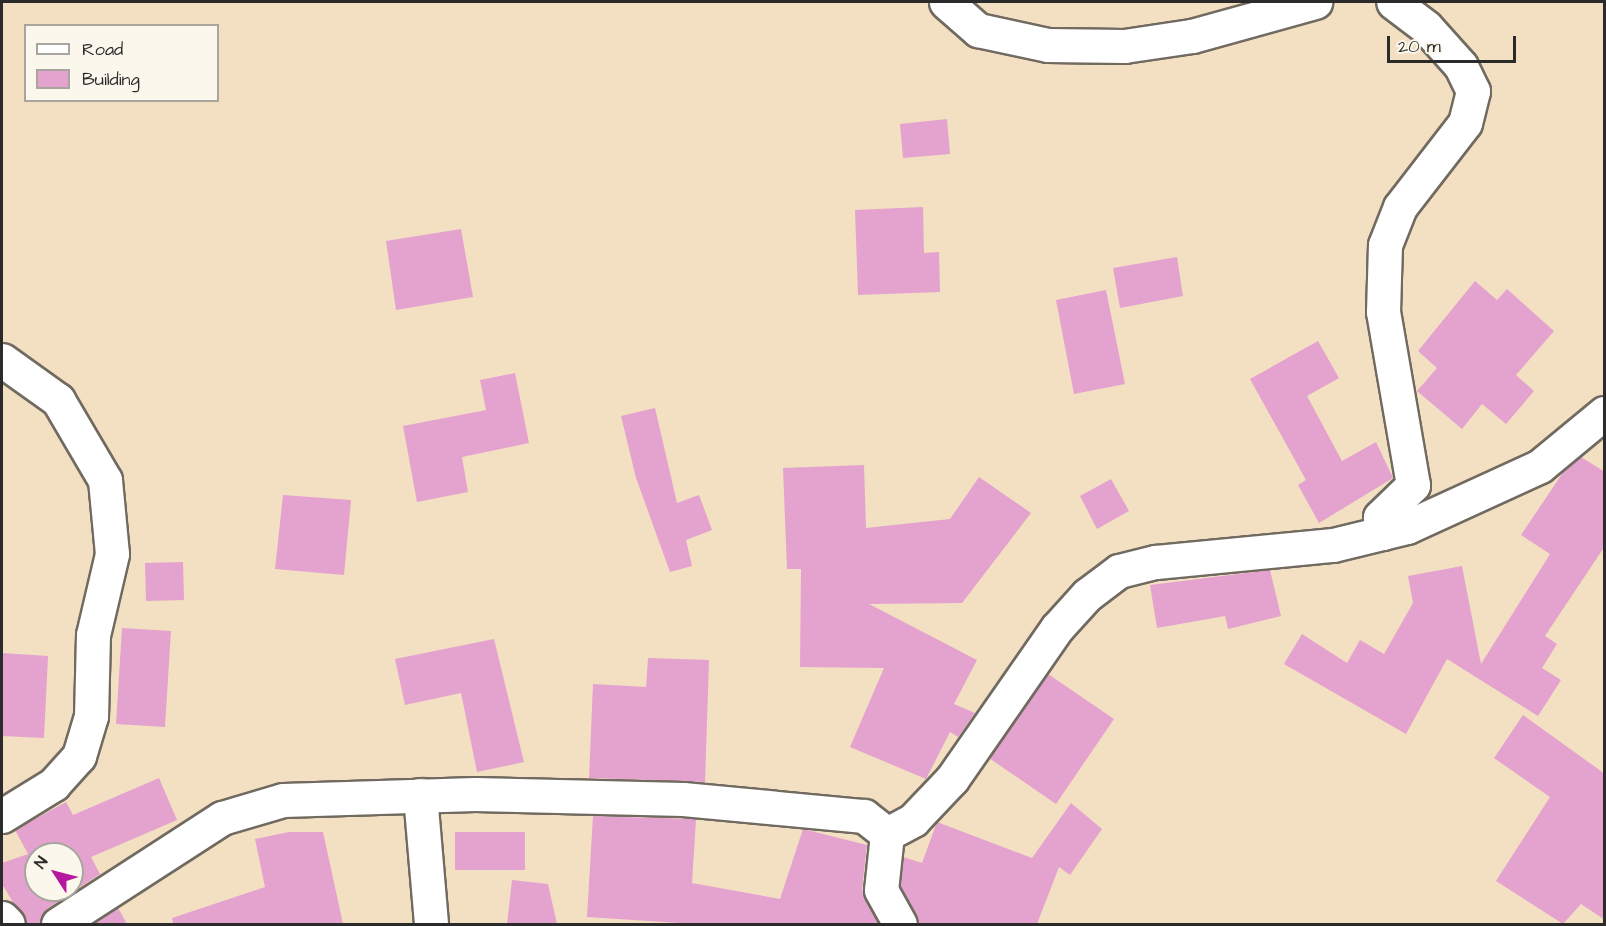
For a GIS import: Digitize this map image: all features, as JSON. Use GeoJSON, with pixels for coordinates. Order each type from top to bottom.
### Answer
{"type":"FeatureCollection","features":[{"type":"Feature","properties":{"kind":"street"},"geometry":{"type":"LineString","coordinates":[[946,2],[978,30],[1048,45],[1124,46],[1192,36],[1316,2]]}},
{"type":"Feature","properties":{"kind":"street"},"geometry":{"type":"LineString","coordinates":[[1383,533],[1380,517],[1413,485],[1383,312],[1385,245],[1400,207],[1465,123],[1473,91],[1461,66],[1426,27],[1393,2]]}},
{"type":"Feature","properties":{"kind":"street"},"geometry":{"type":"LineString","coordinates":[[2,360],[58,400],[99,470],[112,554],[93,635],[91,716],[80,756],[54,784],[2,816]]}},
{"type":"Feature","properties":{"kind":"street"},"geometry":{"type":"LineString","coordinates":[[886,834],[913,820],[952,779],[1057,628],[1087,595],[1119,572],[1156,562],[1334,545],[1383,533],[1467,503],[1540,466],[1605,413]]}},
{"type":"Feature","properties":{"kind":"street"},"geometry":{"type":"LineString","coordinates":[[58,924],[222,818],[283,800],[420,795],[683,799],[864,816],[886,834]]}},
{"type":"Feature","properties":{"kind":"street"},"geometry":{"type":"LineString","coordinates":[[420,795],[431,924]]}},
{"type":"Feature","properties":{"kind":"street"},"geometry":{"type":"LineString","coordinates":[[886,834],[881,890],[900,924]]}},
{"type":"Feature","properties":{"kind":"street"},"geometry":{"type":"LineString","coordinates":[[2,918],[8,924]]}},
{"type":"Feature","properties":{"kind":"building"},"geometry":{"type":"Polygon","coordinates":[[[947,119],[950,154],[903,158],[900,124],[947,119]]]}},
{"type":"Feature","properties":{"kind":"building"},"geometry":{"type":"Polygon","coordinates":[[[923,207],[924,253],[939,252],[940,292],[858,295],[855,210],[923,207]]]}},
{"type":"Feature","properties":{"kind":"building"},"geometry":{"type":"Polygon","coordinates":[[[461,229],[473,297],[396,310],[386,241],[461,229]]]}},
{"type":"Feature","properties":{"kind":"building"},"geometry":{"type":"Polygon","coordinates":[[[1177,257],[1183,296],[1120,308],[1113,268],[1177,257]]]}},
{"type":"Feature","properties":{"kind":"building"},"geometry":{"type":"Polygon","coordinates":[[[1475,281],[1497,300],[1507,289],[1554,331],[1516,375],[1534,391],[1506,424],[1482,404],[1462,429],[1417,391],[1437,368],[1418,351],[1475,281]]]}},
{"type":"Feature","properties":{"kind":"building"},"geometry":{"type":"Polygon","coordinates":[[[1106,290],[1125,384],[1074,394],[1056,300],[1106,290]]]}},
{"type":"Feature","properties":{"kind":"building"},"geometry":{"type":"Polygon","coordinates":[[[1318,341],[1339,378],[1307,396],[1342,461],[1376,442],[1393,478],[1319,523],[1298,485],[1306,480],[1250,379],[1318,341]]]}},
{"type":"Feature","properties":{"kind":"building"},"geometry":{"type":"Polygon","coordinates":[[[515,373],[529,443],[462,457],[468,492],[417,502],[403,426],[486,410],[480,380],[515,373]]]}},
{"type":"Feature","properties":{"kind":"building"},"geometry":{"type":"Polygon","coordinates":[[[655,408],[677,503],[699,495],[712,530],[686,540],[692,566],[670,572],[636,478],[621,416],[655,408]]]}},
{"type":"Feature","properties":{"kind":"building"},"geometry":{"type":"Polygon","coordinates":[[[1581,457],[1605,472],[1605,546],[1545,636],[1557,644],[1542,668],[1561,680],[1538,716],[1447,659],[1406,734],[1284,664],[1302,634],[1347,663],[1360,640],[1384,654],[1413,603],[1408,576],[1462,566],[1481,664],[1550,554],[1521,535],[1564,471],[1581,457]]]}},
{"type":"Feature","properties":{"kind":"building"},"geometry":{"type":"Polygon","coordinates":[[[864,465],[866,528],[950,519],[979,477],[1031,513],[962,603],[869,604],[977,660],[954,704],[975,713],[958,737],[950,732],[926,779],[850,747],[884,668],[800,667],[801,569],[787,569],[783,468],[864,465]]]}},
{"type":"Feature","properties":{"kind":"building"},"geometry":{"type":"Polygon","coordinates":[[[1111,479],[1129,511],[1097,529],[1080,496],[1111,479]]]}},
{"type":"Feature","properties":{"kind":"building"},"geometry":{"type":"Polygon","coordinates":[[[283,495],[351,500],[344,575],[275,569],[283,495]]]}},
{"type":"Feature","properties":{"kind":"building"},"geometry":{"type":"Polygon","coordinates":[[[183,562],[184,600],[146,601],[145,563],[183,562]]]}},
{"type":"Feature","properties":{"kind":"building"},"geometry":{"type":"Polygon","coordinates":[[[1270,570],[1281,616],[1228,629],[1225,616],[1157,628],[1150,585],[1270,570]]]}},
{"type":"Feature","properties":{"kind":"building"},"geometry":{"type":"Polygon","coordinates":[[[122,628],[171,631],[165,727],[116,724],[122,628]]]}},
{"type":"Feature","properties":{"kind":"building"},"geometry":{"type":"Polygon","coordinates":[[[494,639],[524,762],[477,772],[461,693],[405,705],[395,659],[494,639]]]}},
{"type":"Feature","properties":{"kind":"building"},"geometry":{"type":"Polygon","coordinates":[[[2,653],[48,656],[44,738],[2,736],[2,653]]]}},
{"type":"Feature","properties":{"kind":"building"},"geometry":{"type":"Polygon","coordinates":[[[648,658],[709,660],[705,782],[589,778],[593,684],[646,687],[648,658]]]}},
{"type":"Feature","properties":{"kind":"building"},"geometry":{"type":"Polygon","coordinates":[[[1048,674],[1114,719],[1056,804],[989,758],[1048,674]]]}},
{"type":"Feature","properties":{"kind":"building"},"geometry":{"type":"Polygon","coordinates":[[[1523,715],[1605,774],[1605,920],[1581,904],[1563,924],[1496,881],[1550,797],[1494,758],[1523,715]]]}},
{"type":"Feature","properties":{"kind":"building"},"geometry":{"type":"Polygon","coordinates":[[[159,778],[177,820],[91,857],[100,874],[84,884],[84,842],[24,842],[24,847],[15,830],[66,802],[73,815],[159,778]]]}},
{"type":"Feature","properties":{"kind":"building"},"geometry":{"type":"Polygon","coordinates":[[[1071,803],[1102,829],[1070,875],[1059,867],[1037,924],[919,924],[900,886],[903,857],[922,863],[937,822],[1032,858],[1071,803]]]}},
{"type":"Feature","properties":{"kind":"building"},"geometry":{"type":"Polygon","coordinates":[[[593,816],[696,819],[692,883],[780,899],[803,829],[867,845],[862,889],[879,924],[695,924],[587,917],[593,816]]]}},
{"type":"Feature","properties":{"kind":"building"},"geometry":{"type":"Polygon","coordinates":[[[289,832],[323,832],[343,924],[173,924],[172,918],[265,887],[255,839],[289,832]]]}},
{"type":"Feature","properties":{"kind":"building"},"geometry":{"type":"Polygon","coordinates":[[[455,832],[525,832],[525,870],[455,870],[455,832]]]}},
{"type":"Feature","properties":{"kind":"building"},"geometry":{"type":"Polygon","coordinates":[[[24,855],[24,902],[57,902],[48,908],[39,924],[26,924],[2,884],[2,863],[24,855]]]}},
{"type":"Feature","properties":{"kind":"building"},"geometry":{"type":"Polygon","coordinates":[[[512,880],[548,884],[557,924],[507,924],[512,880]]]}},
{"type":"Feature","properties":{"kind":"building"},"geometry":{"type":"Polygon","coordinates":[[[118,908],[127,924],[92,924],[118,908]]]}}]}
